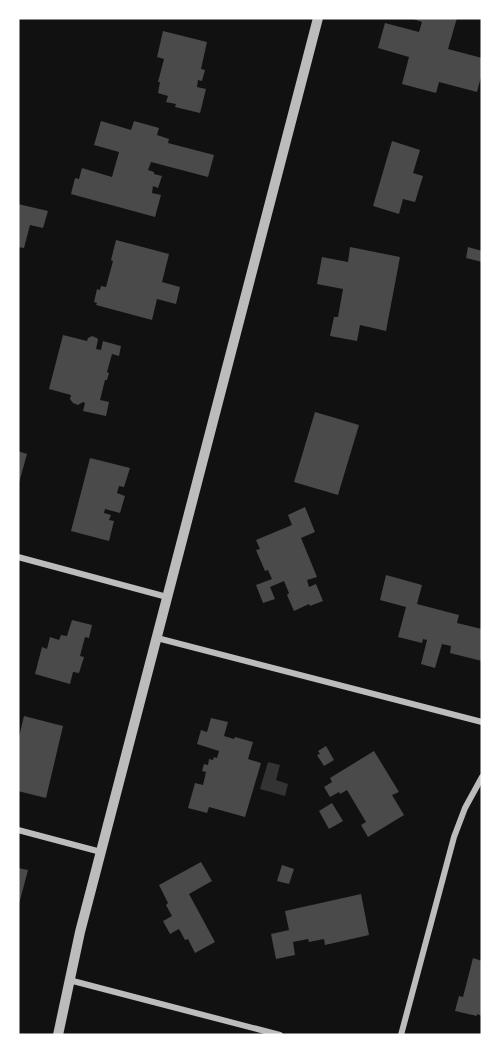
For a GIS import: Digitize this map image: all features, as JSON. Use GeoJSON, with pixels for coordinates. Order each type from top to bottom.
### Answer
{"type":"FeatureCollection","features":[{"type":"Feature","properties":{"kind":"street"},"geometry":{"type":"LineString","coordinates":[[58,1035],[82,922],[318,18]]}},
{"type":"Feature","properties":{"kind":"street"},"geometry":{"type":"LineString","coordinates":[[18,557],[167,597]]}},
{"type":"Feature","properties":{"kind":"street"},"geometry":{"type":"LineString","coordinates":[[157,638],[482,722]]}},
{"type":"Feature","properties":{"kind":"street"},"geometry":{"type":"LineString","coordinates":[[401,1035],[454,837],[465,808],[482,777]]}},
{"type":"Feature","properties":{"kind":"street"},"geometry":{"type":"LineString","coordinates":[[18,830],[101,852]]}},
{"type":"Feature","properties":{"kind":"street"},"geometry":{"type":"LineString","coordinates":[[69,980],[280,1035]]}},
{"type":"Feature","properties":{"kind":"shaded area"},"geometry":{"type":"Polygon","coordinates":[[[268,762],[280,765],[276,780],[288,784],[285,796],[260,789],[268,762]]]}},
{"type":"Feature","properties":{"kind":"building"},"geometry":{"type":"Polygon","coordinates":[[[410,18],[457,18],[448,49],[482,58],[482,73],[477,92],[439,82],[436,93],[402,84],[409,57],[378,48],[385,23],[419,32],[422,22],[410,18]]]}},
{"type":"Feature","properties":{"kind":"building"},"geometry":{"type":"Polygon","coordinates":[[[163,31],[207,42],[201,69],[205,70],[202,81],[198,80],[197,87],[206,89],[200,113],[175,107],[176,104],[166,102],[168,96],[158,93],[160,82],[158,82],[164,59],[157,57],[163,31]]]}},
{"type":"Feature","properties":{"kind":"building"},"geometry":{"type":"Polygon","coordinates":[[[101,121],[131,130],[134,121],[159,128],[157,135],[169,139],[168,143],[214,155],[208,177],[151,162],[148,170],[162,176],[158,188],[153,186],[152,193],[161,195],[155,217],[71,194],[75,178],[79,179],[82,168],[112,177],[119,152],[94,145],[101,121]]]}},
{"type":"Feature","properties":{"kind":"building"},"geometry":{"type":"Polygon","coordinates":[[[392,141],[420,150],[413,173],[423,176],[415,202],[403,199],[399,214],[373,206],[392,141]]]}},
{"type":"Feature","properties":{"kind":"building"},"geometry":{"type":"Polygon","coordinates":[[[18,204],[48,211],[43,228],[30,225],[24,248],[18,247],[18,204]]]}},
{"type":"Feature","properties":{"kind":"building"},"geometry":{"type":"Polygon","coordinates":[[[116,240],[169,254],[162,282],[180,287],[176,304],[157,299],[152,320],[96,305],[97,303],[94,302],[97,289],[100,290],[101,286],[106,287],[116,240]]]}},
{"type":"Feature","properties":{"kind":"building"},"geometry":{"type":"Polygon","coordinates":[[[350,247],[400,257],[386,331],[360,325],[357,341],[330,336],[334,317],[338,317],[343,289],[317,284],[322,257],[348,262],[350,247]]]}},
{"type":"Feature","properties":{"kind":"building"},"geometry":{"type":"Polygon","coordinates":[[[468,247],[482,251],[482,262],[466,258],[468,247]]]}},
{"type":"Feature","properties":{"kind":"building"},"geometry":{"type":"Polygon","coordinates":[[[63,335],[87,341],[92,336],[98,340],[96,349],[101,350],[103,341],[121,346],[119,356],[112,354],[107,372],[109,373],[100,400],[109,402],[106,416],[83,411],[85,403],[78,405],[70,399],[71,395],[49,389],[63,335]]]}},
{"type":"Feature","properties":{"kind":"building"},"geometry":{"type":"Polygon","coordinates":[[[315,412],[359,425],[338,495],[294,482],[315,412]]]}},
{"type":"Feature","properties":{"kind":"building"},"geometry":{"type":"Polygon","coordinates":[[[18,451],[27,454],[19,483],[18,483],[18,451]]]}},
{"type":"Feature","properties":{"kind":"building"},"geometry":{"type":"Polygon","coordinates":[[[90,458],[130,468],[124,487],[119,486],[117,493],[125,496],[120,513],[105,509],[104,513],[111,515],[109,520],[114,521],[109,541],[71,531],[90,458]]]}},
{"type":"Feature","properties":{"kind":"building"},"geometry":{"type":"Polygon","coordinates":[[[305,507],[315,532],[301,538],[317,577],[307,580],[309,587],[316,584],[323,601],[294,611],[284,581],[270,587],[275,599],[263,603],[256,585],[272,579],[268,570],[265,571],[256,550],[260,549],[256,540],[292,525],[288,515],[305,507]]]}},
{"type":"Feature","properties":{"kind":"building"},"geometry":{"type":"Polygon","coordinates":[[[386,575],[422,585],[417,604],[459,615],[457,623],[482,629],[482,661],[450,653],[451,646],[442,644],[435,668],[421,664],[427,640],[423,639],[422,643],[398,637],[406,607],[380,600],[386,575]]]}},
{"type":"Feature","properties":{"kind":"building"},"geometry":{"type":"Polygon","coordinates":[[[72,620],[92,625],[89,638],[85,637],[80,656],[84,657],[79,673],[73,672],[70,684],[35,674],[42,647],[47,649],[50,637],[59,640],[61,635],[67,636],[72,620]]]}},
{"type":"Feature","properties":{"kind":"building"},"geometry":{"type":"Polygon","coordinates":[[[24,716],[63,726],[46,798],[18,791],[18,741],[24,716]]]}},
{"type":"Feature","properties":{"kind":"building"},"geometry":{"type":"Polygon","coordinates":[[[211,718],[228,722],[224,736],[253,742],[248,759],[261,763],[245,817],[209,807],[207,813],[188,808],[195,783],[203,785],[206,772],[202,771],[204,764],[208,765],[209,759],[217,758],[219,751],[197,744],[201,730],[207,732],[211,718]]]}},
{"type":"Feature","properties":{"kind":"building"},"geometry":{"type":"Polygon","coordinates":[[[326,746],[334,760],[324,766],[317,755],[320,754],[318,751],[326,746]]]}},
{"type":"Feature","properties":{"kind":"building"},"geometry":{"type":"Polygon","coordinates":[[[374,751],[399,792],[392,795],[404,815],[368,837],[361,825],[366,822],[347,790],[330,797],[324,787],[332,782],[330,778],[374,751]]]}},
{"type":"Feature","properties":{"kind":"building"},"geometry":{"type":"Polygon","coordinates":[[[332,803],[343,821],[329,829],[319,811],[332,803]]]}},
{"type":"Feature","properties":{"kind":"building"},"geometry":{"type":"Polygon","coordinates":[[[201,862],[212,881],[189,894],[215,942],[195,953],[188,939],[185,940],[179,929],[170,934],[163,921],[172,916],[159,885],[201,862]]]}},
{"type":"Feature","properties":{"kind":"building"},"geometry":{"type":"Polygon","coordinates":[[[282,865],[294,869],[289,884],[277,881],[282,865]]]}},
{"type":"Feature","properties":{"kind":"building"},"geometry":{"type":"Polygon","coordinates":[[[18,868],[28,870],[19,904],[18,904],[18,868]]]}},
{"type":"Feature","properties":{"kind":"building"},"geometry":{"type":"Polygon","coordinates":[[[361,894],[369,935],[325,945],[324,939],[293,942],[295,955],[276,959],[271,934],[289,930],[285,911],[361,894]]]}},
{"type":"Feature","properties":{"kind":"building"},"geometry":{"type":"Polygon","coordinates":[[[473,958],[482,961],[482,1016],[455,1011],[459,996],[463,997],[473,958]]]}}]}
